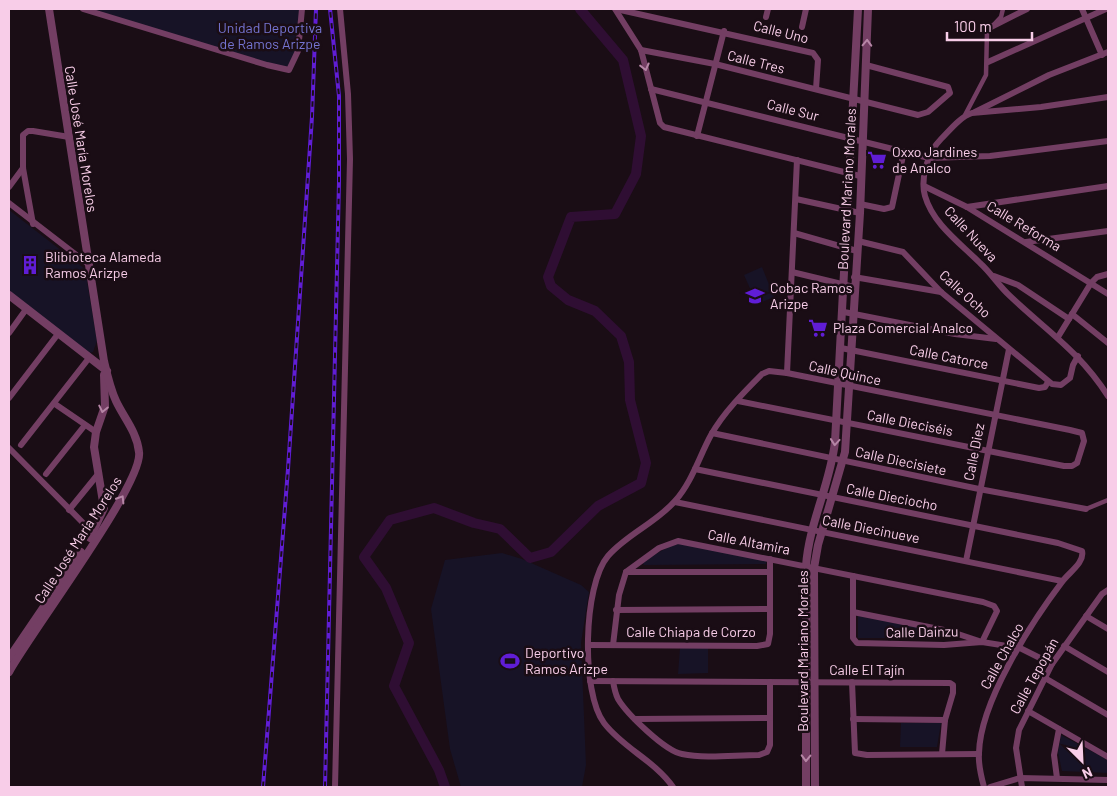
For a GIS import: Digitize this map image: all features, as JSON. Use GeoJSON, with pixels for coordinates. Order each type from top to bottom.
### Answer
{"type":"FeatureCollection","features":[{"type":"Feature","properties":{"kind":"street","name":"Calle José María Morelos"},"geometry":{"type":"LineString","coordinates":[[9,658],[131,483],[139,464],[140,453],[127,418],[114,398],[105,367],[49,9]]}},
{"type":"Feature","properties":{"kind":"street"},"geometry":{"type":"LineString","coordinates":[[83,9],[289,70],[298,51],[302,9]]}},
{"type":"Feature","properties":{"kind":"street"},"geometry":{"type":"LineString","coordinates":[[335,787],[350,159],[348,94],[340,9]]}},
{"type":"Feature","properties":{"kind":"street"},"geometry":{"type":"LineString","coordinates":[[616,9],[641,50],[660,123],[664,127],[860,176]]}},
{"type":"Feature","properties":{"kind":"street","name":"Calle Uno"},"geometry":{"type":"LineString","coordinates":[[616,9],[724,31],[816,54],[818,60],[816,89]]}},
{"type":"Feature","properties":{"kind":"street"},"geometry":{"type":"LineString","coordinates":[[766,17],[768,9]]}},
{"type":"Feature","properties":{"kind":"street"},"geometry":{"type":"LineString","coordinates":[[802,27],[806,9]]}},
{"type":"Feature","properties":{"kind":"street","name":"Boulevard Mariano Morales"},"geometry":{"type":"LineString","coordinates":[[815,787],[806,566],[812,530],[833,459],[837,422],[844,312],[845,247],[855,100],[858,9]]}},
{"type":"Feature","properties":{"kind":"street","name":"Boulevard Mariano Morales"},"geometry":{"type":"LineString","coordinates":[[806,787],[812,682],[814,568],[822,533],[843,462],[854,277],[860,213],[868,9]]}},
{"type":"Feature","properties":{"kind":"street","name":"Calle Nueva"},"geometry":{"type":"LineString","coordinates":[[1003,9],[1001,17],[986,35],[988,62],[982,85],[964,116],[936,144],[929,158],[924,186],[925,196],[940,224],[994,276],[1010,296],[1078,356],[1108,396]]}},
{"type":"Feature","properties":{"kind":"street"},"geometry":{"type":"LineString","coordinates":[[991,27],[1027,9]]}},
{"type":"Feature","properties":{"kind":"street"},"geometry":{"type":"LineString","coordinates":[[964,116],[1049,75],[1105,53],[1082,9]]}},
{"type":"Feature","properties":{"kind":"street"},"geometry":{"type":"LineString","coordinates":[[988,62],[1106,9]]}},
{"type":"Feature","properties":{"kind":"street"},"geometry":{"type":"LineString","coordinates":[[697,136],[724,31]]}},
{"type":"Feature","properties":{"kind":"street","name":"Calle Tres"},"geometry":{"type":"LineString","coordinates":[[641,50],[715,64],[918,115],[928,112],[950,92],[948,88],[866,65]]}},
{"type":"Feature","properties":{"kind":"street","name":"Calle Sur"},"geometry":{"type":"LineString","coordinates":[[651,89],[929,158],[990,156],[1108,142]]}},
{"type":"Feature","properties":{"kind":"street"},"geometry":{"type":"LineString","coordinates":[[972,113],[1041,107],[1108,97]]}},
{"type":"Feature","properties":{"kind":"street"},"geometry":{"type":"LineString","coordinates":[[33,224],[23,168],[21,140],[23,135],[28,131],[68,137]]}},
{"type":"Feature","properties":{"kind":"street"},"geometry":{"type":"LineString","coordinates":[[860,204],[884,209],[892,207],[904,151]]}},
{"type":"Feature","properties":{"kind":"street"},"geometry":{"type":"LineString","coordinates":[[787,373],[797,160]]}},
{"type":"Feature","properties":{"kind":"street"},"geometry":{"type":"LineString","coordinates":[[9,187],[23,168]]}},
{"type":"Feature","properties":{"kind":"street","name":"Calle Reforma"},"geometry":{"type":"LineString","coordinates":[[924,186],[967,206],[1108,294]]}},
{"type":"Feature","properties":{"kind":"street"},"geometry":{"type":"LineString","coordinates":[[967,206],[1108,186]]}},
{"type":"Feature","properties":{"kind":"street"},"geometry":{"type":"LineString","coordinates":[[796,199],[860,213]]}},
{"type":"Feature","properties":{"kind":"street"},"geometry":{"type":"LineString","coordinates":[[9,203],[33,224],[88,264]]}},
{"type":"Feature","properties":{"kind":"street"},"geometry":{"type":"LineString","coordinates":[[1026,242],[1108,231]]}},
{"type":"Feature","properties":{"kind":"street"},"geometry":{"type":"LineString","coordinates":[[794,233],[857,251]]}},
{"type":"Feature","properties":{"kind":"street","name":"Calle Ocho"},"geometry":{"type":"LineString","coordinates":[[858,240],[902,252],[941,292],[1048,382]]}},
{"type":"Feature","properties":{"kind":"street"},"geometry":{"type":"LineString","coordinates":[[792,272],[854,287]]}},
{"type":"Feature","properties":{"kind":"street"},"geometry":{"type":"LineString","coordinates":[[1058,337],[1092,283],[1097,278],[1108,274]]}},
{"type":"Feature","properties":{"kind":"street"},"geometry":{"type":"LineString","coordinates":[[994,276],[1004,278],[1071,316],[1108,343]]}},
{"type":"Feature","properties":{"kind":"street"},"geometry":{"type":"LineString","coordinates":[[854,277],[941,292]]}},
{"type":"Feature","properties":{"kind":"street"},"geometry":{"type":"LineString","coordinates":[[9,295],[89,358],[105,367]]}},
{"type":"Feature","properties":{"kind":"street"},"geometry":{"type":"LineString","coordinates":[[9,333],[26,308]]}},
{"type":"Feature","properties":{"kind":"street"},"geometry":{"type":"LineString","coordinates":[[844,312],[955,334],[996,339]]}},
{"type":"Feature","properties":{"kind":"street"},"geometry":{"type":"LineString","coordinates":[[9,398],[58,334]]}},
{"type":"Feature","properties":{"kind":"street","name":"Calle Catorce"},"geometry":{"type":"LineString","coordinates":[[841,348],[1042,388],[1048,382]]}},
{"type":"Feature","properties":{"kind":"street","name":"Calle Diez"},"geometry":{"type":"LineString","coordinates":[[966,561],[994,415],[1009,349]]}},
{"type":"Feature","properties":{"kind":"street"},"geometry":{"type":"LineString","coordinates":[[1048,382],[1058,386],[1066,382],[1078,356]]}},
{"type":"Feature","properties":{"kind":"street"},"geometry":{"type":"LineString","coordinates":[[21,444],[55,404],[89,358]]}},
{"type":"Feature","properties":{"kind":"street","name":"Calle José María Morelos"},"geometry":{"type":"LineString","coordinates":[[9,672],[95,536],[104,508],[94,448],[96,432],[104,406],[105,367]]}},
{"type":"Feature","properties":{"kind":"street","name":"Calle Quince"},"geometry":{"type":"LineString","coordinates":[[673,787],[657,769],[626,745],[603,722],[594,704],[590,681],[591,599],[600,568],[616,548],[674,502],[695,469],[712,433],[765,372],[787,373],[838,385],[1082,433],[1084,441],[1077,463]]}},
{"type":"Feature","properties":{"kind":"street","name":"Calle Dieciséis"},"geometry":{"type":"LineString","coordinates":[[738,401],[1064,466],[1072,466],[1077,463]]}},
{"type":"Feature","properties":{"kind":"street"},"geometry":{"type":"LineString","coordinates":[[55,404],[96,432]]}},
{"type":"Feature","properties":{"kind":"street"},"geometry":{"type":"LineString","coordinates":[[46,474],[85,425]]}},
{"type":"Feature","properties":{"kind":"street","name":"Calle Diecisiete"},"geometry":{"type":"LineString","coordinates":[[712,433],[843,462],[1086,509]]}},
{"type":"Feature","properties":{"kind":"street"},"geometry":{"type":"LineString","coordinates":[[9,448],[95,536]]}},
{"type":"Feature","properties":{"kind":"street","name":"Calle Dieciocho"},"geometry":{"type":"LineString","coordinates":[[695,469],[1066,545],[1082,551]]}},
{"type":"Feature","properties":{"kind":"street"},"geometry":{"type":"LineString","coordinates":[[69,510],[99,473]]}},
{"type":"Feature","properties":{"kind":"street"},"geometry":{"type":"LineString","coordinates":[[1086,509],[1108,500]]}},
{"type":"Feature","properties":{"kind":"street","name":"Calle Diecinueve"},"geometry":{"type":"LineString","coordinates":[[674,502],[1062,581]]}},
{"type":"Feature","properties":{"kind":"street","name":"Calle Altamira"},"geometry":{"type":"LineString","coordinates":[[626,572],[659,548],[678,541],[770,558],[994,606],[997,608],[996,615],[982,642]]}},
{"type":"Feature","properties":{"kind":"street","name":"Calle Chalco"},"geometry":{"type":"LineString","coordinates":[[984,787],[979,754],[987,712],[1020,648],[1062,581],[1082,558],[1082,551]]}},
{"type":"Feature","properties":{"kind":"street","name":"Calle Chiapa de Corzo"},"geometry":{"type":"LineString","coordinates":[[589,645],[768,644],[770,639],[770,558]]}},
{"type":"Feature","properties":{"kind":"street"},"geometry":{"type":"LineString","coordinates":[[613,644],[616,610],[621,583],[626,572],[769,572]]}},
{"type":"Feature","properties":{"kind":"street","name":"Calle Dainzu"},"geometry":{"type":"LineString","coordinates":[[853,576],[853,638],[855,642],[860,644],[944,645],[982,642],[1020,648],[1052,664]]}},
{"type":"Feature","properties":{"kind":"street","name":"Calle Tepopán"},"geometry":{"type":"LineString","coordinates":[[1022,787],[1016,739],[1028,711],[1052,664],[1102,594],[1108,590]]}},
{"type":"Feature","properties":{"kind":"street"},"geometry":{"type":"LineString","coordinates":[[616,610],[769,609]]}},
{"type":"Feature","properties":{"kind":"street"},"geometry":{"type":"LineString","coordinates":[[853,612],[949,631],[982,642]]}},
{"type":"Feature","properties":{"kind":"street"},"geometry":{"type":"LineString","coordinates":[[1086,616],[1108,629]]}},
{"type":"Feature","properties":{"kind":"street"},"geometry":{"type":"LineString","coordinates":[[1064,646],[1108,672]]}},
{"type":"Feature","properties":{"kind":"street"},"geometry":{"type":"LineString","coordinates":[[1045,678],[1108,715]]}},
{"type":"Feature","properties":{"kind":"street","name":"Calle El Tajín"},"geometry":{"type":"LineString","coordinates":[[590,681],[950,683],[953,685],[953,693],[945,720],[942,754]]}},
{"type":"Feature","properties":{"kind":"street"},"geometry":{"type":"LineString","coordinates":[[612,681],[618,699],[635,719],[678,753],[736,755],[759,755],[767,752],[770,745],[770,682]]}},
{"type":"Feature","properties":{"kind":"street"},"geometry":{"type":"LineString","coordinates":[[852,682],[855,753],[979,754]]}},
{"type":"Feature","properties":{"kind":"street"},"geometry":{"type":"LineString","coordinates":[[1028,711],[1108,757]]}},
{"type":"Feature","properties":{"kind":"street"},"geometry":{"type":"LineString","coordinates":[[635,719],[770,718]]}},
{"type":"Feature","properties":{"kind":"street"},"geometry":{"type":"LineString","coordinates":[[853,719],[945,720]]}},
{"type":"Feature","properties":{"kind":"street"},"geometry":{"type":"LineString","coordinates":[[1057,778],[1054,755],[1058,729]]}},
{"type":"Feature","properties":{"kind":"street"},"geometry":{"type":"LineString","coordinates":[[990,787],[1020,778],[1108,780]]}},
{"type":"Feature","properties":{"kind":"green space","name":"Unidad Deportiva de Ramos Arizpe"},"geometry":{"type":"Polygon","coordinates":[[[90,9],[300,9],[297,51],[288,68],[278,66],[90,9]]]}},
{"type":"Feature","properties":{"kind":"green space"},"geometry":{"type":"Polygon","coordinates":[[[9,210],[85,269],[97,341],[93,352],[89,353],[9,292],[9,210]]]}},
{"type":"Feature","properties":{"kind":"green space"},"geometry":{"type":"Polygon","coordinates":[[[762,267],[774,297],[757,304],[744,275],[762,267]]]}},
{"type":"Feature","properties":{"kind":"green space"},"geometry":{"type":"Polygon","coordinates":[[[675,543],[767,559],[766,564],[644,565],[642,562],[675,543]]]}},
{"type":"Feature","properties":{"kind":"green space","name":"Deportivo Ramos Arizpe"},"geometry":{"type":"Polygon","coordinates":[[[502,553],[522,559],[581,585],[589,592],[581,643],[586,765],[582,787],[461,787],[450,749],[431,609],[445,560],[502,553]]]}},
{"type":"Feature","properties":{"kind":"green space"},"geometry":{"type":"Polygon","coordinates":[[[858,616],[956,635],[953,638],[858,638],[858,616]]]}},
{"type":"Feature","properties":{"kind":"green space"},"geometry":{"type":"Polygon","coordinates":[[[680,648],[708,648],[708,673],[678,674],[680,648]]]}},
{"type":"Feature","properties":{"kind":"green space"},"geometry":{"type":"Polygon","coordinates":[[[901,723],[941,723],[937,747],[900,747],[901,723]]]}},
{"type":"Feature","properties":{"kind":"green space"},"geometry":{"type":"Polygon","coordinates":[[[1061,735],[1108,760],[1108,773],[1062,771],[1058,752],[1061,735]]]}},
{"type":"Feature","properties":{"kind":"waterway"},"geometry":{"type":"LineString","coordinates":[[445,787],[439,770],[394,686],[409,643],[386,588],[364,557],[390,520],[434,508],[474,523],[500,529],[530,558],[551,552],[598,506],[641,483],[646,463],[630,400],[629,362],[621,336],[595,311],[568,300],[551,286],[548,277],[571,217],[615,214],[636,174],[641,136],[623,60],[580,9]]}},
{"type":"Feature","properties":{"kind":"railway"},"geometry":{"type":"LineString","coordinates":[[263,787],[288,469],[312,117],[316,9]]}},
{"type":"Feature","properties":{"kind":"railway"},"geometry":{"type":"LineString","coordinates":[[325,787],[339,182],[339,96],[330,9]]}},
{"type":"Feature","properties":{"kind":"place","name":"Oxxo Jardines de Analco"},"geometry":{"type":"Point","coordinates":[877,160]}},
{"type":"Feature","properties":{"kind":"place","name":"Blibioteca Alameda Ramos Arizpe"},"geometry":{"type":"Point","coordinates":[30,265]}},
{"type":"Feature","properties":{"kind":"place","name":"Cobac Ramos Arizpe"},"geometry":{"type":"Point","coordinates":[755,296]}},
{"type":"Feature","properties":{"kind":"place","name":"Plaza Comercial Analco"},"geometry":{"type":"Point","coordinates":[818,328]}},
{"type":"Feature","properties":{"kind":"place","name":"Deportivo Ramos Arizpe"},"geometry":{"type":"Point","coordinates":[510,661]}}]}
